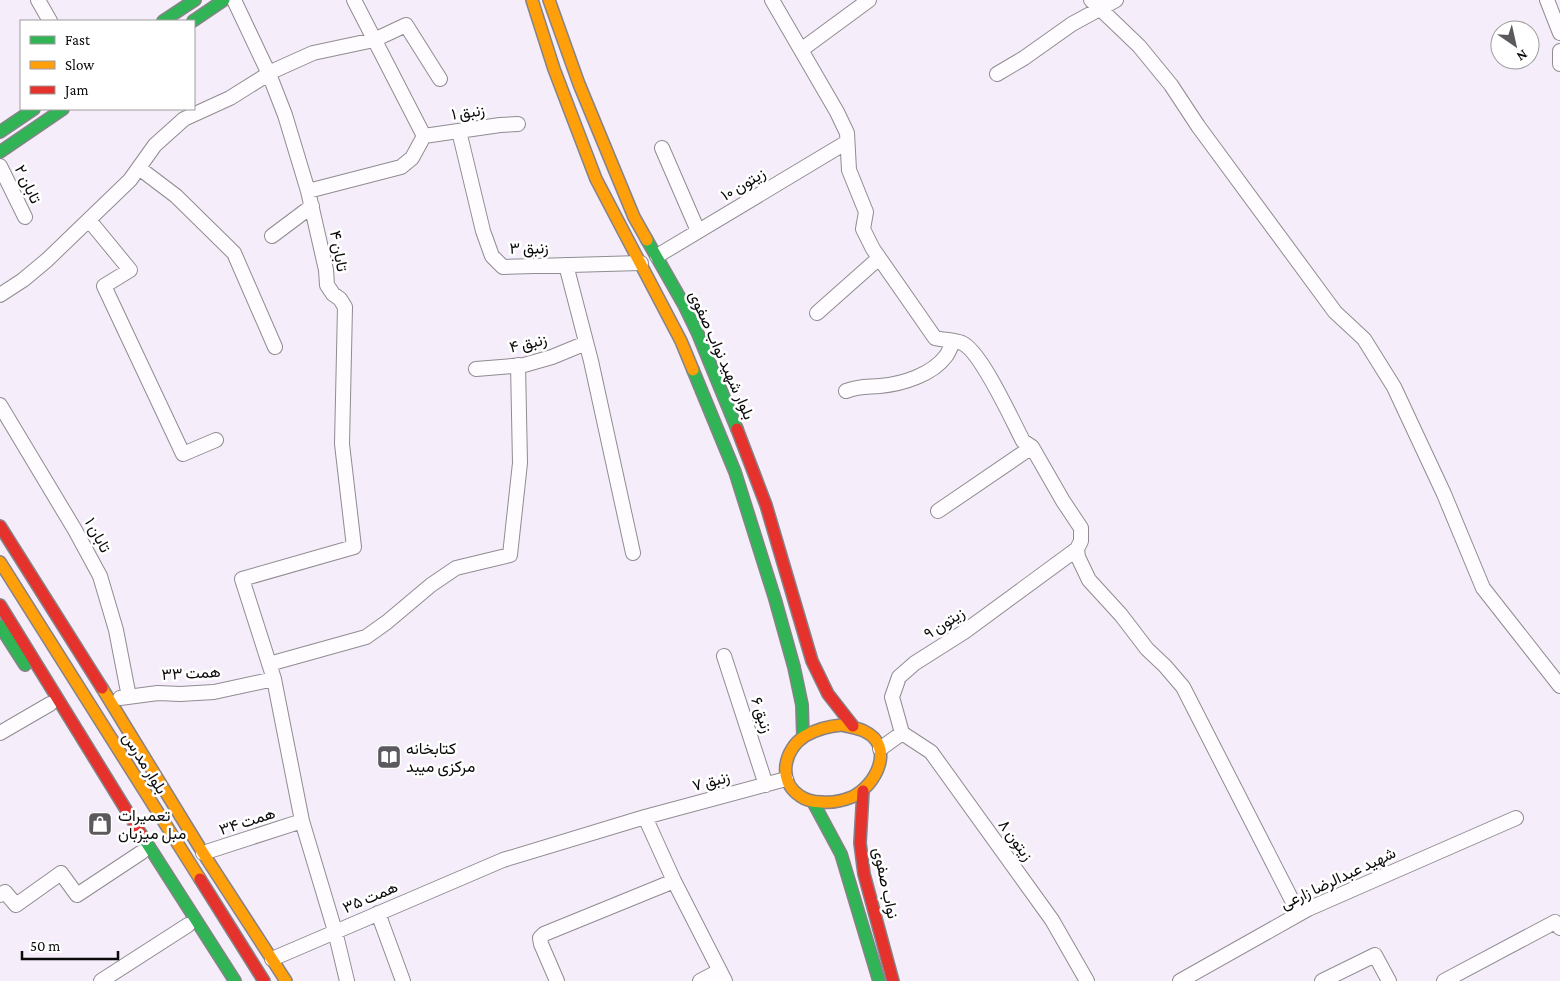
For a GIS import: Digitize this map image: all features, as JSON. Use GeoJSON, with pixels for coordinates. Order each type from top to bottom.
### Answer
{"type":"FeatureCollection","features":[{"type":"Feature","properties":{"kind":"main road"},"geometry":{"type":"LineString","coordinates":[[164,20],[194,0]]}},
{"type":"Feature","properties":{"kind":"main road"},"geometry":{"type":"LineString","coordinates":[[194,20],[224,0]]}},
{"type":"Feature","properties":{"kind":"main road","name":"بلوار شهید نواب صفوی"},"geometry":{"type":"LineString","coordinates":[[532,0],[554,69],[596,179],[681,341],[735,472],[775,599],[794,667],[802,705],[804,737]]}},
{"type":"Feature","properties":{"kind":"main road","name":"بلوار شهید نواب صفوی"},"geometry":{"type":"LineString","coordinates":[[549,0],[579,84],[634,217],[698,334],[752,466],[766,506],[812,661],[828,694],[853,726]]}},
{"type":"Feature","properties":{"kind":"main road"},"geometry":{"type":"LineString","coordinates":[[0,132],[33,110]]}},
{"type":"Feature","properties":{"kind":"main road"},"geometry":{"type":"LineString","coordinates":[[0,152],[51,112]]}},
{"type":"Feature","properties":{"kind":"main road"},"geometry":{"type":"LineString","coordinates":[[619,224],[634,217]]}},
{"type":"Feature","properties":{"kind":"main road"},"geometry":{"type":"LineString","coordinates":[[0,526],[203,853],[286,981]]}},
{"type":"Feature","properties":{"kind":"main road","name":"بلوار مدرس"},"geometry":{"type":"LineString","coordinates":[[0,562],[264,981]]}},
{"type":"Feature","properties":{"kind":"main road"},"geometry":{"type":"LineString","coordinates":[[0,606],[149,847],[235,981]]}},
{"type":"Feature","properties":{"kind":"main road"},"geometry":{"type":"LineString","coordinates":[[0,626],[224,981]]}},
{"type":"Feature","properties":{"kind":"main road"},"geometry":{"type":"LineString","coordinates":[[91,707],[109,699]]}},
{"type":"Feature","properties":{"kind":"main road"},"geometry":{"type":"LineString","coordinates":[[842,725],[853,726],[864,730],[874,737],[880,749],[882,761],[878,773],[871,783],[845,800],[825,803],[813,802],[802,798],[792,790],[786,779],[784,766],[788,754],[795,744],[822,728],[842,725]]}},
{"type":"Feature","properties":{"kind":"main road","name":"نواب صفوی"},"geometry":{"type":"LineString","coordinates":[[863,790],[860,843],[864,874],[893,981]]}},
{"type":"Feature","properties":{"kind":"main road","name":"نواب صفوی"},"geometry":{"type":"LineString","coordinates":[[813,802],[841,854],[879,981]]}},
{"type":"Feature","properties":{"kind":"street"},"geometry":{"type":"LineString","coordinates":[[38,0],[49,20]]}},
{"type":"Feature","properties":{"kind":"street","name":"تابان ۴"},"geometry":{"type":"LineString","coordinates":[[234,0],[269,74],[285,115],[312,206],[326,270],[327,286],[345,307],[342,444],[354,547],[242,579],[269,664]]}},
{"type":"Feature","properties":{"kind":"street"},"geometry":{"type":"LineString","coordinates":[[308,191],[401,166],[412,158],[424,136],[354,0]]}},
{"type":"Feature","properties":{"kind":"street"},"geometry":{"type":"LineString","coordinates":[[772,0],[837,112],[847,133],[849,170],[866,212],[863,229],[879,258],[935,338],[962,343],[972,350],[991,380],[1023,441],[1032,447],[1063,502],[1081,528],[1077,549],[1078,557],[1090,580],[1122,615],[1147,649],[1183,687],[1299,914]]}},
{"type":"Feature","properties":{"kind":"street"},"geometry":{"type":"LineString","coordinates":[[801,50],[868,0]]}},
{"type":"Feature","properties":{"kind":"street"},"geometry":{"type":"LineString","coordinates":[[997,74],[1024,58],[1096,5],[1116,0]]}},
{"type":"Feature","properties":{"kind":"street"},"geometry":{"type":"LineString","coordinates":[[1547,0],[1560,33]]}},
{"type":"Feature","properties":{"kind":"street"},"geometry":{"type":"LineString","coordinates":[[1096,5],[1139,46],[1171,86],[1198,126],[1335,312],[1364,339],[1394,387],[1444,494],[1483,588],[1560,686]]}},
{"type":"Feature","properties":{"kind":"street"},"geometry":{"type":"LineString","coordinates":[[0,295],[23,280],[47,260],[89,220],[130,180],[155,145],[184,119],[230,98],[269,74],[314,53],[374,40],[406,25],[440,79]]}},
{"type":"Feature","properties":{"kind":"street"},"geometry":{"type":"LineString","coordinates":[[1560,50],[1560,64]]}},
{"type":"Feature","properties":{"kind":"street","name":"زنبق ۱"},"geometry":{"type":"LineString","coordinates":[[424,136],[518,124]]}},
{"type":"Feature","properties":{"kind":"street","name":"زنبق ۳"},"geometry":{"type":"LineString","coordinates":[[459,131],[483,231],[492,256],[503,267],[641,263]]}},
{"type":"Feature","properties":{"kind":"street","name":"زیتون ۱۰"},"geometry":{"type":"LineString","coordinates":[[657,256],[847,142]]}},
{"type":"Feature","properties":{"kind":"street"},"geometry":{"type":"LineString","coordinates":[[662,148],[698,231]]}},
{"type":"Feature","properties":{"kind":"street","name":"تابان ۲"},"geometry":{"type":"LineString","coordinates":[[0,166],[25,217]]}},
{"type":"Feature","properties":{"kind":"street"},"geometry":{"type":"LineString","coordinates":[[139,168],[176,196],[234,253],[275,347]]}},
{"type":"Feature","properties":{"kind":"street"},"geometry":{"type":"LineString","coordinates":[[272,236],[312,206]]}},
{"type":"Feature","properties":{"kind":"street"},"geometry":{"type":"LineString","coordinates":[[89,220],[130,270],[104,286],[183,454],[216,440]]}},
{"type":"Feature","properties":{"kind":"street"},"geometry":{"type":"LineString","coordinates":[[816,313],[879,258]]}},
{"type":"Feature","properties":{"kind":"street"},"geometry":{"type":"LineString","coordinates":[[566,265],[586,343],[633,553]]}},
{"type":"Feature","properties":{"kind":"street"},"geometry":{"type":"LineString","coordinates":[[846,390],[856,386],[878,386],[913,380],[945,357],[953,342]]}},
{"type":"Feature","properties":{"kind":"street","name":"زنبق ۴"},"geometry":{"type":"LineString","coordinates":[[476,369],[518,366],[552,357],[586,343]]}},
{"type":"Feature","properties":{"kind":"street"},"geometry":{"type":"LineString","coordinates":[[348,981],[302,821],[274,679],[269,664],[366,637],[431,585],[456,568],[510,555],[520,463],[518,366]]}},
{"type":"Feature","properties":{"kind":"street","name":"تابان ۱"},"geometry":{"type":"LineString","coordinates":[[0,405],[6,428],[75,530],[100,576],[116,630],[128,697]]}},
{"type":"Feature","properties":{"kind":"street"},"geometry":{"type":"LineString","coordinates":[[938,511],[1032,447]]}},
{"type":"Feature","properties":{"kind":"street","name":"زیتون ۹"},"geometry":{"type":"LineString","coordinates":[[902,733],[892,697],[899,677],[915,663],[964,632],[1077,549]]}},
{"type":"Feature","properties":{"kind":"street","name":"زنبق ۶"},"geometry":{"type":"LineString","coordinates":[[724,656],[766,785]]}},
{"type":"Feature","properties":{"kind":"street","name":"همت ۳۳"},"geometry":{"type":"LineString","coordinates":[[109,699],[158,692],[180,694],[214,692],[274,679]]}},
{"type":"Feature","properties":{"kind":"street"},"geometry":{"type":"LineString","coordinates":[[0,733],[50,704]]}},
{"type":"Feature","properties":{"kind":"street"},"geometry":{"type":"LineString","coordinates":[[880,749],[902,733]]}},
{"type":"Feature","properties":{"kind":"street","name":"زیتون ۸"},"geometry":{"type":"LineString","coordinates":[[902,733],[931,752],[1052,920],[1087,981]]}},
{"type":"Feature","properties":{"kind":"street","name":"زنبق ۷"},"geometry":{"type":"LineString","coordinates":[[481,869],[529,852],[645,817],[786,779]]}},
{"type":"Feature","properties":{"kind":"street"},"geometry":{"type":"LineString","coordinates":[[645,817],[674,881],[722,976],[700,981]]}},
{"type":"Feature","properties":{"kind":"street","name":"شهید عبدالرضا زارعی"},"geometry":{"type":"LineString","coordinates":[[1180,981],[1299,914],[1417,860],[1454,846],[1516,818]]}},
{"type":"Feature","properties":{"kind":"street","name":"همت ۳۴"},"geometry":{"type":"LineString","coordinates":[[203,853],[302,821]]}},
{"type":"Feature","properties":{"kind":"street"},"geometry":{"type":"LineString","coordinates":[[0,895],[5,892],[16,905],[61,873],[77,895],[142,852]]}},
{"type":"Feature","properties":{"kind":"street","name":"همت ۳۵"},"geometry":{"type":"LineString","coordinates":[[272,959],[481,869]]}},
{"type":"Feature","properties":{"kind":"street"},"geometry":{"type":"LineString","coordinates":[[558,981],[541,944],[540,938],[544,934],[674,881]]}},
{"type":"Feature","properties":{"kind":"street"},"geometry":{"type":"LineString","coordinates":[[378,913],[403,981]]}},
{"type":"Feature","properties":{"kind":"street"},"geometry":{"type":"LineString","coordinates":[[1444,981],[1556,922],[1560,928]]}},
{"type":"Feature","properties":{"kind":"street"},"geometry":{"type":"LineString","coordinates":[[101,981],[188,925]]}},
{"type":"Feature","properties":{"kind":"street"},"geometry":{"type":"LineString","coordinates":[[1322,981],[1375,955],[1388,981]]}},
{"type":"Feature","properties":{"kind":"traffic: fast"},"geometry":{"type":"LineString","coordinates":[[165,20],[195,0]]}},
{"type":"Feature","properties":{"kind":"traffic: fast"},"geometry":{"type":"LineString","coordinates":[[194,20],[224,0]]}},
{"type":"Feature","properties":{"kind":"traffic: fast"},"geometry":{"type":"LineString","coordinates":[[0,132],[33,110]]}},
{"type":"Feature","properties":{"kind":"traffic: fast"},"geometry":{"type":"LineString","coordinates":[[0,152],[62,110]]}},
{"type":"Feature","properties":{"kind":"traffic: fast"},"geometry":{"type":"LineString","coordinates":[[647,240],[684,305],[698,334],[737,429]]}},
{"type":"Feature","properties":{"kind":"traffic: fast"},"geometry":{"type":"LineString","coordinates":[[693,370],[735,472],[775,599],[794,667],[802,705],[803,737]]}},
{"type":"Feature","properties":{"kind":"traffic: fast"},"geometry":{"type":"LineString","coordinates":[[0,626],[25,665]]}},
{"type":"Feature","properties":{"kind":"traffic: fast"},"geometry":{"type":"LineString","coordinates":[[813,802],[841,854],[879,981]]}},
{"type":"Feature","properties":{"kind":"traffic: fast"},"geometry":{"type":"LineString","coordinates":[[141,834],[235,981]]}},
{"type":"Feature","properties":{"kind":"traffic: slow"},"geometry":{"type":"LineString","coordinates":[[532,0],[554,69],[596,179],[681,341],[693,370]]}},
{"type":"Feature","properties":{"kind":"traffic: slow"},"geometry":{"type":"LineString","coordinates":[[549,0],[579,84],[634,217],[647,240]]}},
{"type":"Feature","properties":{"kind":"traffic: slow"},"geometry":{"type":"LineString","coordinates":[[0,562],[200,879]]}},
{"type":"Feature","properties":{"kind":"traffic: slow"},"geometry":{"type":"LineString","coordinates":[[102,688],[203,853],[286,981]]}},
{"type":"Feature","properties":{"kind":"traffic: slow"},"geometry":{"type":"LineString","coordinates":[[842,725],[862,730],[874,738],[879,746],[881,756],[875,775],[861,792],[844,800],[819,802],[803,798],[793,790],[786,774],[786,765],[792,749],[805,736],[823,728],[842,725]]}},
{"type":"Feature","properties":{"kind":"traffic: jam"},"geometry":{"type":"LineString","coordinates":[[737,429],[766,505],[812,661],[828,694],[853,726]]}},
{"type":"Feature","properties":{"kind":"traffic: jam"},"geometry":{"type":"LineString","coordinates":[[0,526],[102,688]]}},
{"type":"Feature","properties":{"kind":"traffic: jam"},"geometry":{"type":"LineString","coordinates":[[0,605],[141,834]]}},
{"type":"Feature","properties":{"kind":"traffic: jam"},"geometry":{"type":"LineString","coordinates":[[863,791],[860,843],[864,874],[893,981]]}},
{"type":"Feature","properties":{"kind":"traffic: jam"},"geometry":{"type":"LineString","coordinates":[[200,879],[264,981]]}},
{"type":"Feature","properties":{"kind":"place","name":"کتابخانه مرکزی میبد"},"geometry":{"type":"Point","coordinates":[389,757]}},
{"type":"Feature","properties":{"kind":"place","name":"تعمیرات مبل میزبان"},"geometry":{"type":"Point","coordinates":[100,824]}}]}
